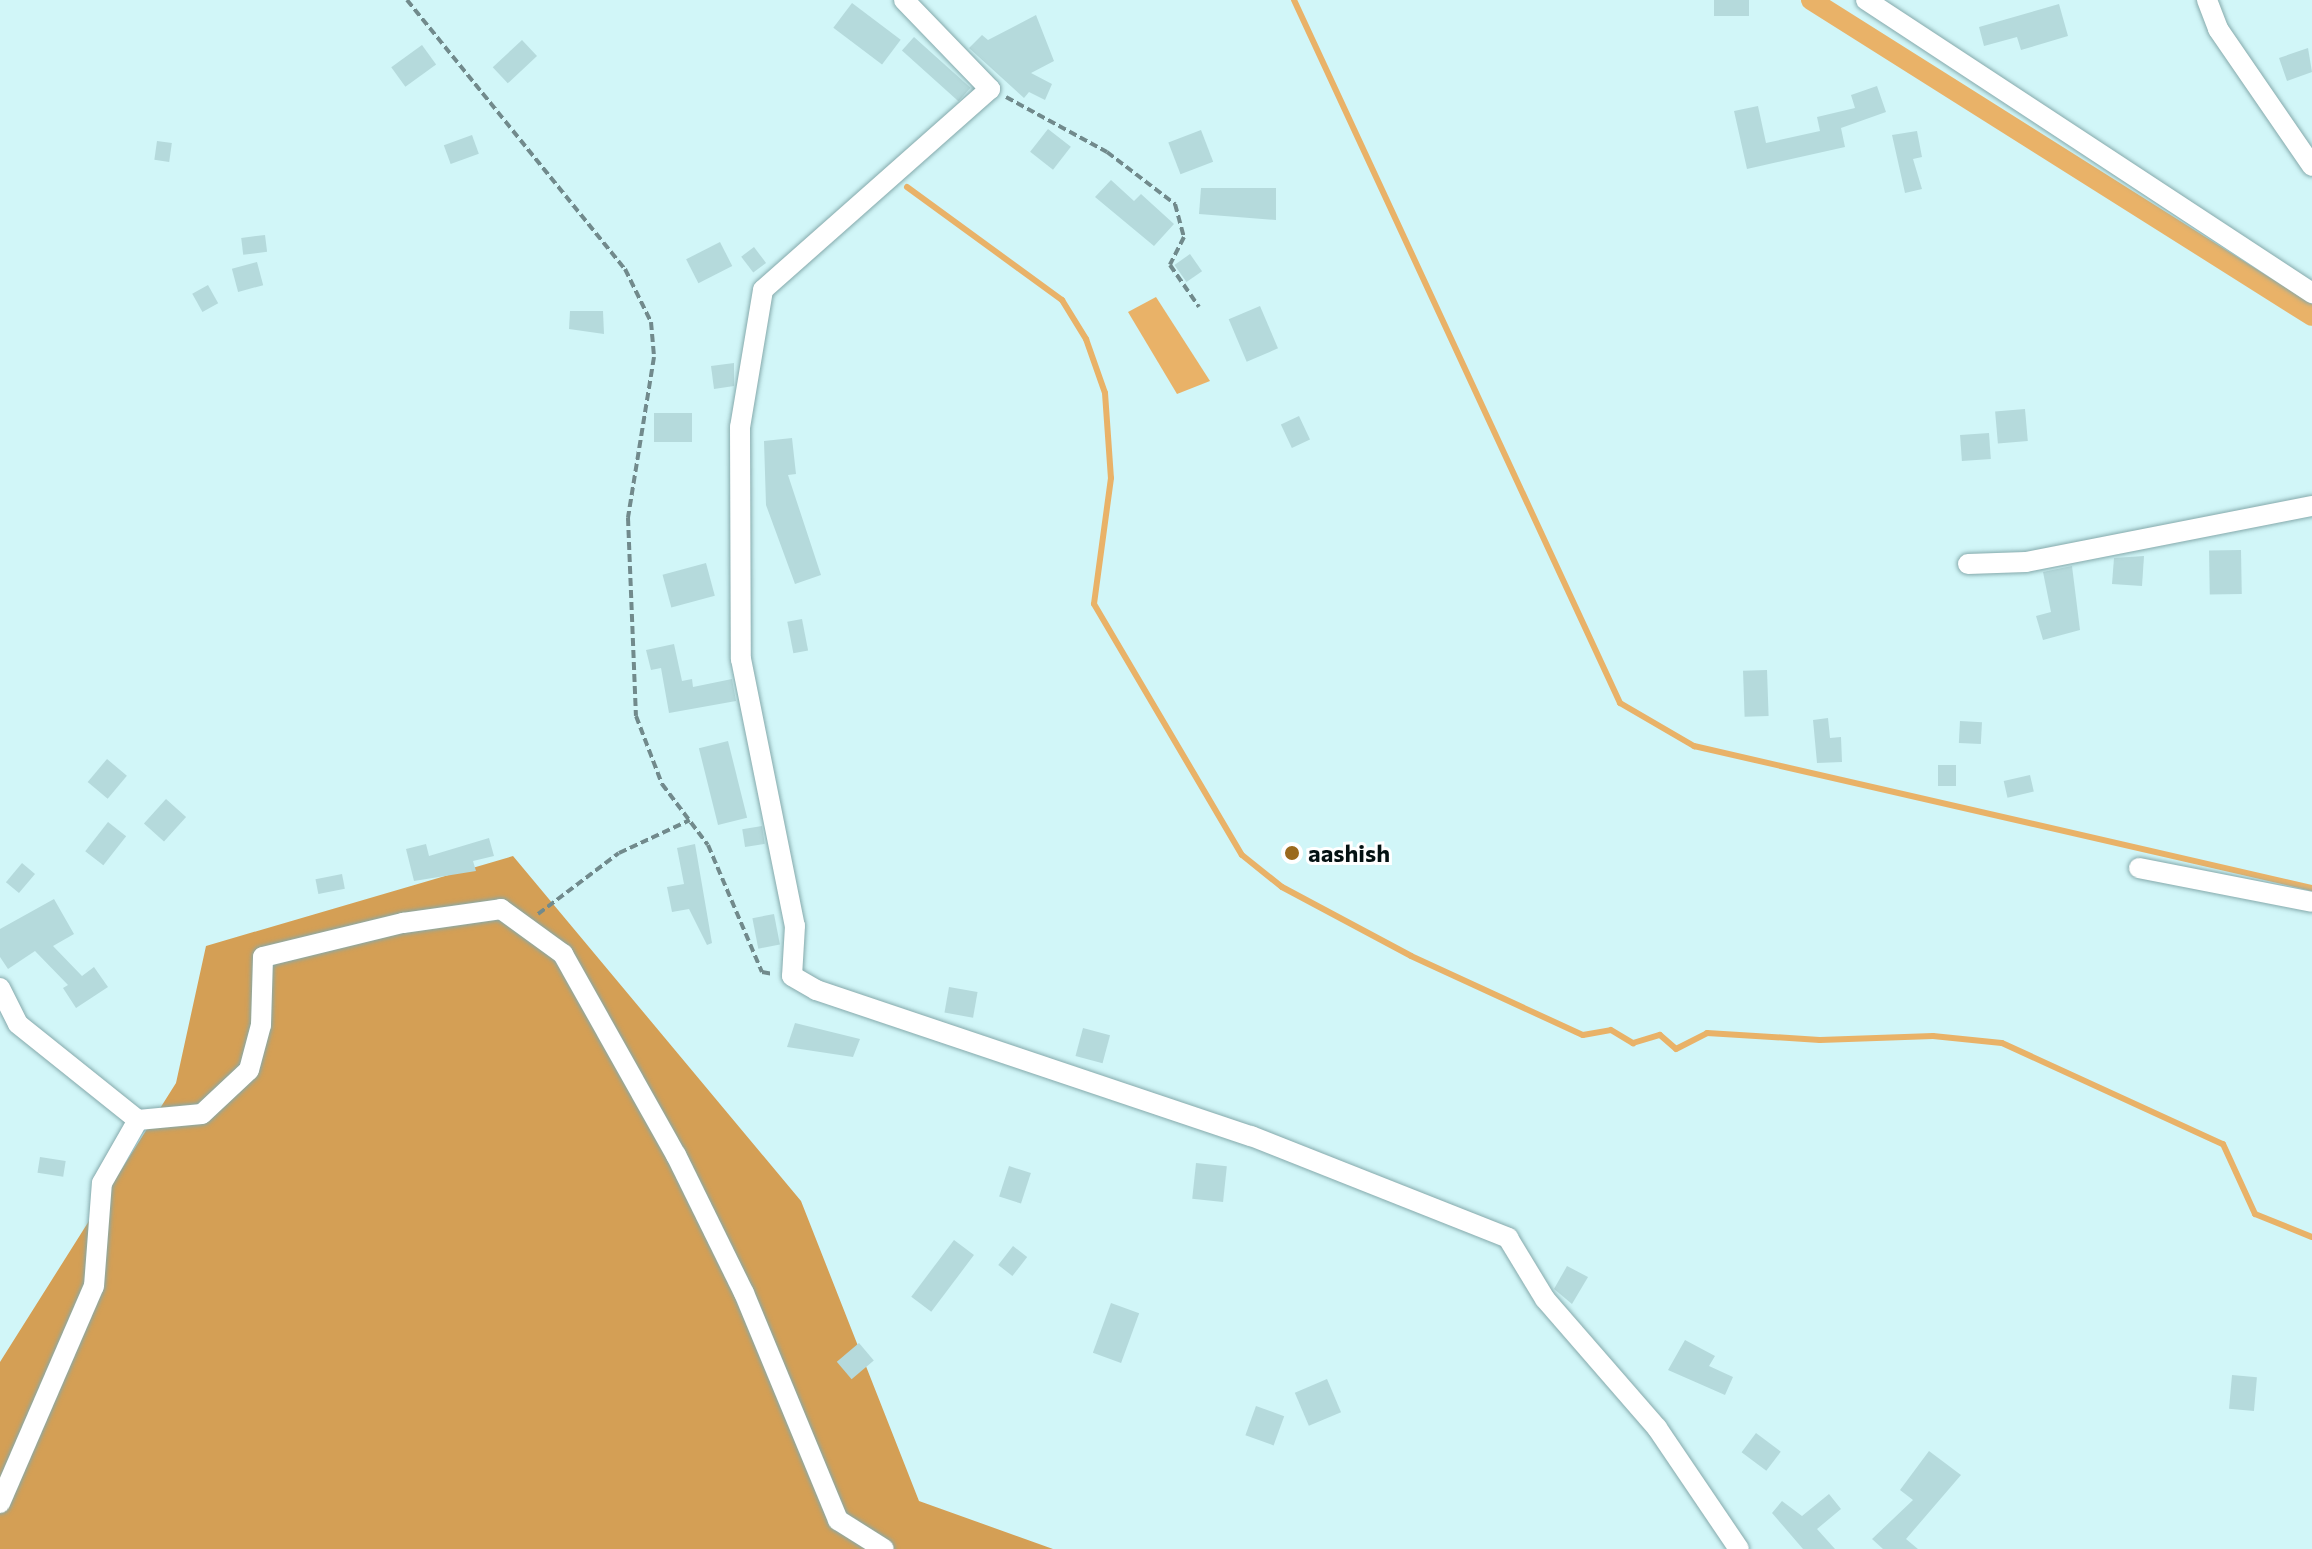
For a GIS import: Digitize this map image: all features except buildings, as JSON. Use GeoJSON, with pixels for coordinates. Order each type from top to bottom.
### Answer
{"type":"FeatureCollection","features":[{"type":"Feature","properties":{"kind":"street"},"geometry":{"type":"LineString","coordinates":[[904,0],[990,89],[763,290],[740,427],[736,550],[741,659],[795,926],[792,976],[816,990],[1251,1136],[1508,1238],[1545,1299],[1657,1428],[1739,1549]]}},
{"type":"Feature","properties":{"kind":"street"},"geometry":{"type":"LineString","coordinates":[[1866,0],[2312,293]]}},
{"type":"Feature","properties":{"kind":"street"},"geometry":{"type":"LineString","coordinates":[[2207,0],[2218,29],[2312,166]]}},
{"type":"Feature","properties":{"kind":"street"},"geometry":{"type":"LineString","coordinates":[[1968,564],[2026,562],[2312,506]]}},
{"type":"Feature","properties":{"kind":"street"},"geometry":{"type":"LineString","coordinates":[[2139,868],[2312,902]]}},
{"type":"Feature","properties":{"kind":"street"},"geometry":{"type":"LineString","coordinates":[[0,988],[18,1024],[138,1120],[202,1114],[249,1070],[261,1025],[263,957],[403,923],[501,909],[563,954],[676,1155],[744,1293],[838,1520],[884,1549]]}},
{"type":"Feature","properties":{"kind":"street"},"geometry":{"type":"LineString","coordinates":[[0,1503],[94,1286],[102,1183],[138,1120]]}},
{"type":"Feature","properties":{"kind":"path"},"geometry":{"type":"LineString","coordinates":[[407,0],[625,269],[651,322],[654,357],[628,518],[636,716],[662,784],[708,845],[762,972],[792,976]]}},
{"type":"Feature","properties":{"kind":"path"},"geometry":{"type":"LineString","coordinates":[[990,89],[1107,152],[1175,204],[1184,237],[1170,265],[1199,307]]}},
{"type":"Feature","properties":{"kind":"path"},"geometry":{"type":"LineString","coordinates":[[524,926],[619,853],[690,820]]}},
{"type":"Feature","properties":{"kind":"shaded area"},"geometry":{"type":"Polygon","coordinates":[[[1156,297],[1210,381],[1177,394],[1128,312],[1156,297]]]}},
{"type":"Feature","properties":{"kind":"shaded area"},"geometry":{"type":"Polygon","coordinates":[[[513,856],[801,1201],[919,1501],[1053,1549],[0,1549],[0,1362],[176,1083],[206,946],[513,856]]]}},
{"type":"Feature","properties":{"kind":"waterway"},"geometry":{"type":"LineString","coordinates":[[1294,0],[1620,703],[1694,746],[2312,888]]}},
{"type":"Feature","properties":{"kind":"waterway"},"geometry":{"type":"LineString","coordinates":[[1811,0],[2312,316]]}},
{"type":"Feature","properties":{"kind":"waterway"},"geometry":{"type":"LineString","coordinates":[[907,187],[1062,300],[1086,339],[1105,393],[1111,478],[1094,604],[1242,855],[1282,887],[1411,956],[1583,1035],[1611,1030],[1633,1043],[1660,1035],[1676,1049],[1707,1033],[1820,1040],[1933,1036],[2002,1043],[2223,1144],[2255,1214],[2312,1237]]}},
{"type":"Feature","properties":{"kind":"place","name":"aashish"},"geometry":{"type":"Point","coordinates":[1292,853]}}]}
